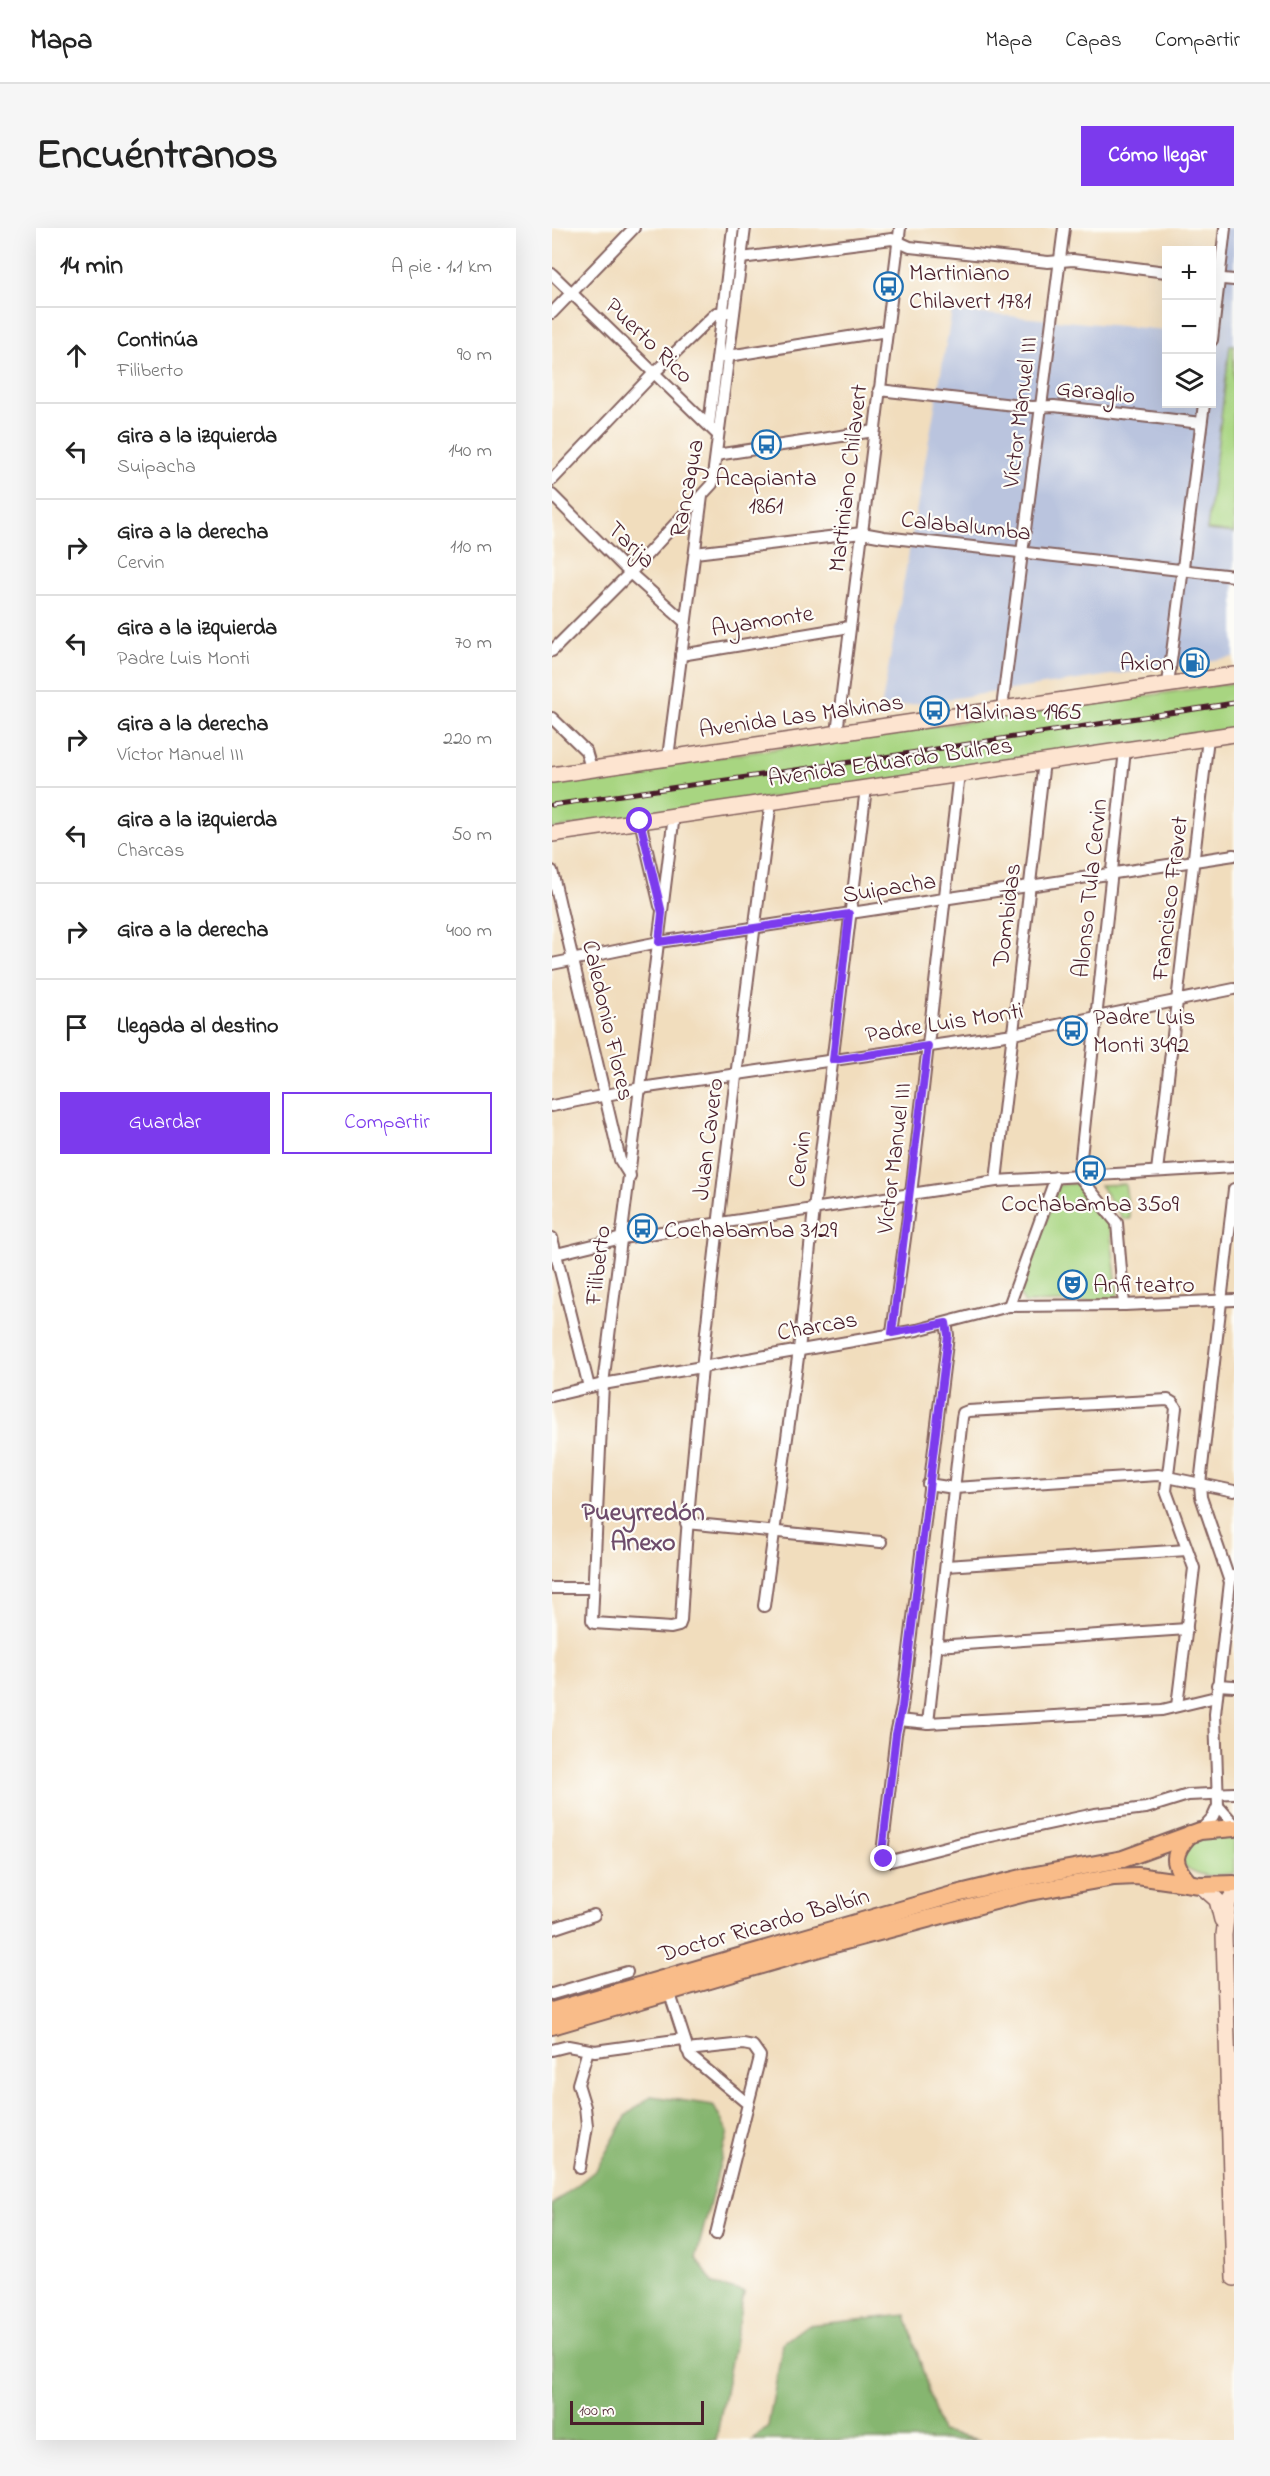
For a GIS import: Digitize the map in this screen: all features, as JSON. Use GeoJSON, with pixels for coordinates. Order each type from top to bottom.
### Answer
{"type":"FeatureCollection","features":[{"type":"Feature","properties":{"kind":"main road","name":"Avenida Las Malvinas"},"geometry":{"type":"LineString","coordinates":[[552,775],[1234,675]]}},
{"type":"Feature","properties":{"kind":"main road","name":"Avenida Eduardo Bulnes"},"geometry":{"type":"LineString","coordinates":[[552,834],[1234,734]]}},
{"type":"Feature","properties":{"kind":"main road","name":"Doctor Ricardo Balbín"},"geometry":{"type":"LineString","coordinates":[[552,2011],[952,1895],[1029,1876],[1138,1855],[1195,1832],[1234,1826]]}},
{"type":"Feature","properties":{"kind":"main road"},"geometry":{"type":"LineString","coordinates":[[1195,1832],[1178,1848],[1175,1857],[1177,1868],[1194,1884],[1217,1900],[1224,1935]]}},
{"type":"Feature","properties":{"kind":"main road","name":"Doctor Ricardo Balbín"},"geometry":{"type":"LineString","coordinates":[[552,2026],[852,1938],[1025,1893],[1128,1876],[1149,1876],[1194,1884],[1234,1884]]}},
{"type":"Feature","properties":{"kind":"main road"},"geometry":{"type":"LineString","coordinates":[[1234,1894],[1228,1902],[1224,1935],[1234,2278]]}},
{"type":"Feature","properties":{"kind":"street"},"geometry":{"type":"LineString","coordinates":[[552,313],[634,228]]}},
{"type":"Feature","properties":{"kind":"street","name":"Martiniano Chilavert"},"geometry":{"type":"LineString","coordinates":[[837,733],[900,228]]}},
{"type":"Feature","properties":{"kind":"street","name":"Víctor Manuel III"},"geometry":{"type":"LineString","coordinates":[[1002,708],[1064,228]]}},
{"type":"Feature","properties":{"kind":"street"},"geometry":{"type":"LineString","coordinates":[[1216,273],[1225,228]]}},
{"type":"Feature","properties":{"kind":"street","name":"Rancagua"},"geometry":{"type":"LineString","coordinates":[[709,425],[734,312],[741,258],[739,229]]}},
{"type":"Feature","properties":{"kind":"street","name":"Rancagua"},"geometry":{"type":"LineString","coordinates":[[668,757],[702,496],[712,484],[716,455],[723,357],[722,311],[739,229]]}},
{"type":"Feature","properties":{"kind":"street"},"geometry":{"type":"LineString","coordinates":[[741,258],[886,239],[898,240],[910,247],[1048,262],[1073,260],[1162,271]]}},
{"type":"Feature","properties":{"kind":"street","name":"Puerto Rico"},"geometry":{"type":"LineString","coordinates":[[552,274],[718,435]]}},
{"type":"Feature","properties":{"kind":"street"},"geometry":{"type":"LineString","coordinates":[[1216,278],[1234,280]]}},
{"type":"Feature","properties":{"kind":"street"},"geometry":{"type":"LineString","coordinates":[[552,480],[654,373],[716,313],[734,312]]}},
{"type":"Feature","properties":{"kind":"street"},"geometry":{"type":"LineString","coordinates":[[723,357],[887,331]]}},
{"type":"Feature","properties":{"kind":"street","name":"Garaglio"},"geometry":{"type":"LineString","coordinates":[[879,390],[1040,407],[1054,406],[1201,423]]}},
{"type":"Feature","properties":{"kind":"street"},"geometry":{"type":"LineString","coordinates":[[1168,684],[1203,408]]}},
{"type":"Feature","properties":{"kind":"street"},"geometry":{"type":"LineString","coordinates":[[716,455],[874,431]]}},
{"type":"Feature","properties":{"kind":"street","name":"Tarija"},"geometry":{"type":"LineString","coordinates":[[552,495],[630,573],[685,622]]}},
{"type":"Feature","properties":{"kind":"street"},"geometry":{"type":"LineString","coordinates":[[552,651],[630,573],[702,496]]}},
{"type":"Feature","properties":{"kind":"street","name":"Calabalumba"},"geometry":{"type":"LineString","coordinates":[[694,553],[862,533],[1234,576]]}},
{"type":"Feature","properties":{"kind":"street","name":"Ayamonte"},"geometry":{"type":"LineString","coordinates":[[681,655],[850,627]]}},
{"type":"Feature","properties":{"kind":"street"},"geometry":{"type":"LineString","coordinates":[[552,718],[586,751],[591,768]]}},
{"type":"Feature","properties":{"kind":"street","name":"Francisco Fravet"},"geometry":{"type":"LineString","coordinates":[[1157,1171],[1208,738]]}},
{"type":"Feature","properties":{"kind":"street","name":"Alonso Tula Cervin"},"geometry":{"type":"LineString","coordinates":[[1079,1176],[1125,750]]}},
{"type":"Feature","properties":{"kind":"street","name":"Dombidas"},"geometry":{"type":"LineString","coordinates":[[996,1181],[1044,761]]}},
{"type":"Feature","properties":{"kind":"street","name":"Víctor Manuel III"},"geometry":{"type":"LineString","coordinates":[[892,1333],[911,1194],[959,773]]}},
{"type":"Feature","properties":{"kind":"street","name":"Cervin"},"geometry":{"type":"LineString","coordinates":[[764,1605],[799,1350],[849,914],[866,788]]}},
{"type":"Feature","properties":{"kind":"street","name":"Juan Cavero"},"geometry":{"type":"LineString","coordinates":[[594,1623],[671,1628],[679,1626],[681,1621],[686,1523],[702,1367],[771,801]]}},
{"type":"Feature","properties":{"kind":"street","name":"Filiberto"},"geometry":{"type":"LineString","coordinates":[[594,1623],[591,1620],[603,1384],[674,815]]}},
{"type":"Feature","properties":{"kind":"street","name":"Filiberto"},"geometry":{"type":"LineString","coordinates":[[640,821],[662,913]]}},
{"type":"Feature","properties":{"kind":"street","name":"Suipacha"},"geometry":{"type":"LineString","coordinates":[[552,964],[659,942],[1234,855]]}},
{"type":"Feature","properties":{"kind":"street","name":"Caledonio Flores"},"geometry":{"type":"LineString","coordinates":[[552,871],[620,1160],[630,1176]]}},
{"type":"Feature","properties":{"kind":"street","name":"Padre Luis Monti"},"geometry":{"type":"LineString","coordinates":[[552,1106],[641,1088],[1013,1034],[1234,989]]}},
{"type":"Feature","properties":{"kind":"street"},"geometry":{"type":"LineString","coordinates":[[554,1254],[622,1238],[996,1181],[1234,1167]]}},
{"type":"Feature","properties":{"kind":"street"},"geometry":{"type":"LineString","coordinates":[[1079,1176],[1116,1223],[1124,1305]]}},
{"type":"Feature","properties":{"kind":"street"},"geometry":{"type":"LineString","coordinates":[[1009,1306],[1056,1177]]}},
{"type":"Feature","properties":{"kind":"street"},"geometry":{"type":"LineString","coordinates":[[1195,1832],[1213,1817],[1218,1806],[1216,1697],[1232,1578],[1202,1497],[1200,1484],[1234,1189]]}},
{"type":"Feature","properties":{"kind":"street"},"geometry":{"type":"LineString","coordinates":[[552,1238],[554,1254],[589,1387]]}},
{"type":"Feature","properties":{"kind":"street","name":"Charcas"},"geometry":{"type":"LineString","coordinates":[[552,1396],[603,1384],[946,1323],[1009,1306],[1124,1305],[1234,1300]]}},
{"type":"Feature","properties":{"kind":"street"},"geometry":{"type":"LineString","coordinates":[[946,1323],[948,1335],[882,1853],[884,1859],[891,1861],[977,1839],[1095,1814],[1146,1808],[1188,1795],[1234,1793]]}},
{"type":"Feature","properties":{"kind":"street"},"geometry":{"type":"LineString","coordinates":[[928,1723],[962,1418],[968,1411],[1168,1400],[1173,1403],[1176,1408],[1167,1496],[1194,1568],[1177,1706]]}},
{"type":"Feature","properties":{"kind":"street"},"geometry":{"type":"LineString","coordinates":[[928,1484],[954,1488],[1168,1476],[1234,1491]]}},
{"type":"Feature","properties":{"kind":"street"},"geometry":{"type":"LineString","coordinates":[[686,1523],[881,1542]]}},
{"type":"Feature","properties":{"kind":"street"},"geometry":{"type":"LineString","coordinates":[[946,1566],[1187,1550]]}},
{"type":"Feature","properties":{"kind":"street"},"geometry":{"type":"LineString","coordinates":[[552,1588],[593,1588]]}},
{"type":"Feature","properties":{"kind":"street"},"geometry":{"type":"LineString","coordinates":[[936,1646],[1187,1629]]}},
{"type":"Feature","properties":{"kind":"street"},"geometry":{"type":"LineString","coordinates":[[1217,1685],[1234,1686]]}},
{"type":"Feature","properties":{"kind":"street"},"geometry":{"type":"LineString","coordinates":[[899,1720],[928,1723],[1162,1710],[1216,1697]]}},
{"type":"Feature","properties":{"kind":"street"},"geometry":{"type":"LineString","coordinates":[[1218,1806],[1234,1826]]}},
{"type":"Feature","properties":{"kind":"street"},"geometry":{"type":"LineString","coordinates":[[552,1929],[594,1915]]}},
{"type":"Feature","properties":{"kind":"street"},"geometry":{"type":"LineString","coordinates":[[552,1994],[627,1972]]}},
{"type":"Feature","properties":{"kind":"street"},"geometry":{"type":"LineString","coordinates":[[669,1991],[685,2045],[693,2059],[748,2104]]}},
{"type":"Feature","properties":{"kind":"street"},"geometry":{"type":"LineString","coordinates":[[552,2050],[568,2046],[588,2050],[685,2045],[743,2044],[753,2046],[760,2056],[716,2234]]}},
{"type":"Feature","properties":{"kind":"street"},"geometry":{"type":"LineString","coordinates":[[580,2168],[586,2117],[578,2084],[588,2050]]}},
{"type":"Feature","properties":{"kind":"shaded area"},"geometry":{"type":"Polygon","coordinates":[[[1215,228],[1234,228],[1234,657],[881,709],[952,311],[1162,330],[1162,408],[1216,408],[1216,246],[1213,246],[1215,228]]]}},
{"type":"Feature","properties":{"kind":"green space"},"geometry":{"type":"Polygon","coordinates":[[[1230,345],[1234,345],[1234,533],[1207,530],[1230,345]]]}},
{"type":"Feature","properties":{"kind":"green space"},"geometry":{"type":"Polygon","coordinates":[[[1234,683],[1234,732],[552,829],[552,781],[1234,683]]]}},
{"type":"Feature","properties":{"kind":"green space"},"geometry":{"type":"Polygon","coordinates":[[[1077,1183],[1109,1219],[1118,1295],[1113,1301],[1024,1303],[1020,1293],[1059,1185],[1077,1183]]]}},
{"type":"Feature","properties":{"kind":"green space"},"geometry":{"type":"Polygon","coordinates":[[[1125,1184],[1130,1219],[1123,1219],[1100,1185],[1125,1184]]]}},
{"type":"Feature","properties":{"kind":"green space"},"geometry":{"type":"Polygon","coordinates":[[[1219,1836],[1234,1836],[1234,1873],[1200,1874],[1183,1864],[1184,1852],[1193,1841],[1219,1836]]]}},
{"type":"Feature","properties":{"kind":"green space"},"geometry":{"type":"Polygon","coordinates":[[[651,2096],[713,2105],[728,2132],[696,2258],[714,2284],[744,2292],[716,2440],[552,2440],[552,2205],[596,2170],[627,2115],[651,2096]]]}},
{"type":"Feature","properties":{"kind":"green space"},"geometry":{"type":"Polygon","coordinates":[[[906,2315],[941,2432],[980,2440],[752,2440],[768,2426],[783,2343],[807,2325],[906,2315]]]}},
{"type":"Feature","properties":{"kind":"railway"},"geometry":{"type":"LineString","coordinates":[[552,805],[1234,703]]}},
{"type":"Feature","properties":{"kind":"place","name":"Martiniano Chilavert 1781"},"geometry":{"type":"Point","coordinates":[888,286]}},
{"type":"Feature","properties":{"kind":"place","name":"Acapianta 1861"},"geometry":{"type":"Point","coordinates":[766,444]}},
{"type":"Feature","properties":{"kind":"place","name":"Axion"},"geometry":{"type":"Point","coordinates":[1195,662]}},
{"type":"Feature","properties":{"kind":"place","name":"Malvinas 1965"},"geometry":{"type":"Point","coordinates":[934,711]}},
{"type":"Feature","properties":{"kind":"place","name":"Padre Luis Monti 3492"},"geometry":{"type":"Point","coordinates":[1072,1030]}},
{"type":"Feature","properties":{"kind":"place","name":"Cochabamba 3509"},"geometry":{"type":"Point","coordinates":[1090,1170]}},
{"type":"Feature","properties":{"kind":"place","name":"Cochabamba 3129"},"geometry":{"type":"Point","coordinates":[643,1229]}},
{"type":"Feature","properties":{"kind":"place","name":"Anfiteatro"},"geometry":{"type":"Point","coordinates":[1072,1284]}},
{"type":"Feature","properties":{"kind":"district","name":"Pueyrredón Anexo"},"geometry":{"type":"Point","coordinates":[643,1526]}},
{"type":"Feature","properties":{"kind":"route"},"geometry":{"type":"LineString","coordinates":[[640,821],[662,913],[659,942],[849,914],[833,1060],[928,1046],[892,1333],[946,1323],[948,1335],[902,1707],[896,1734],[882,1853],[884,1859]]}}]}
